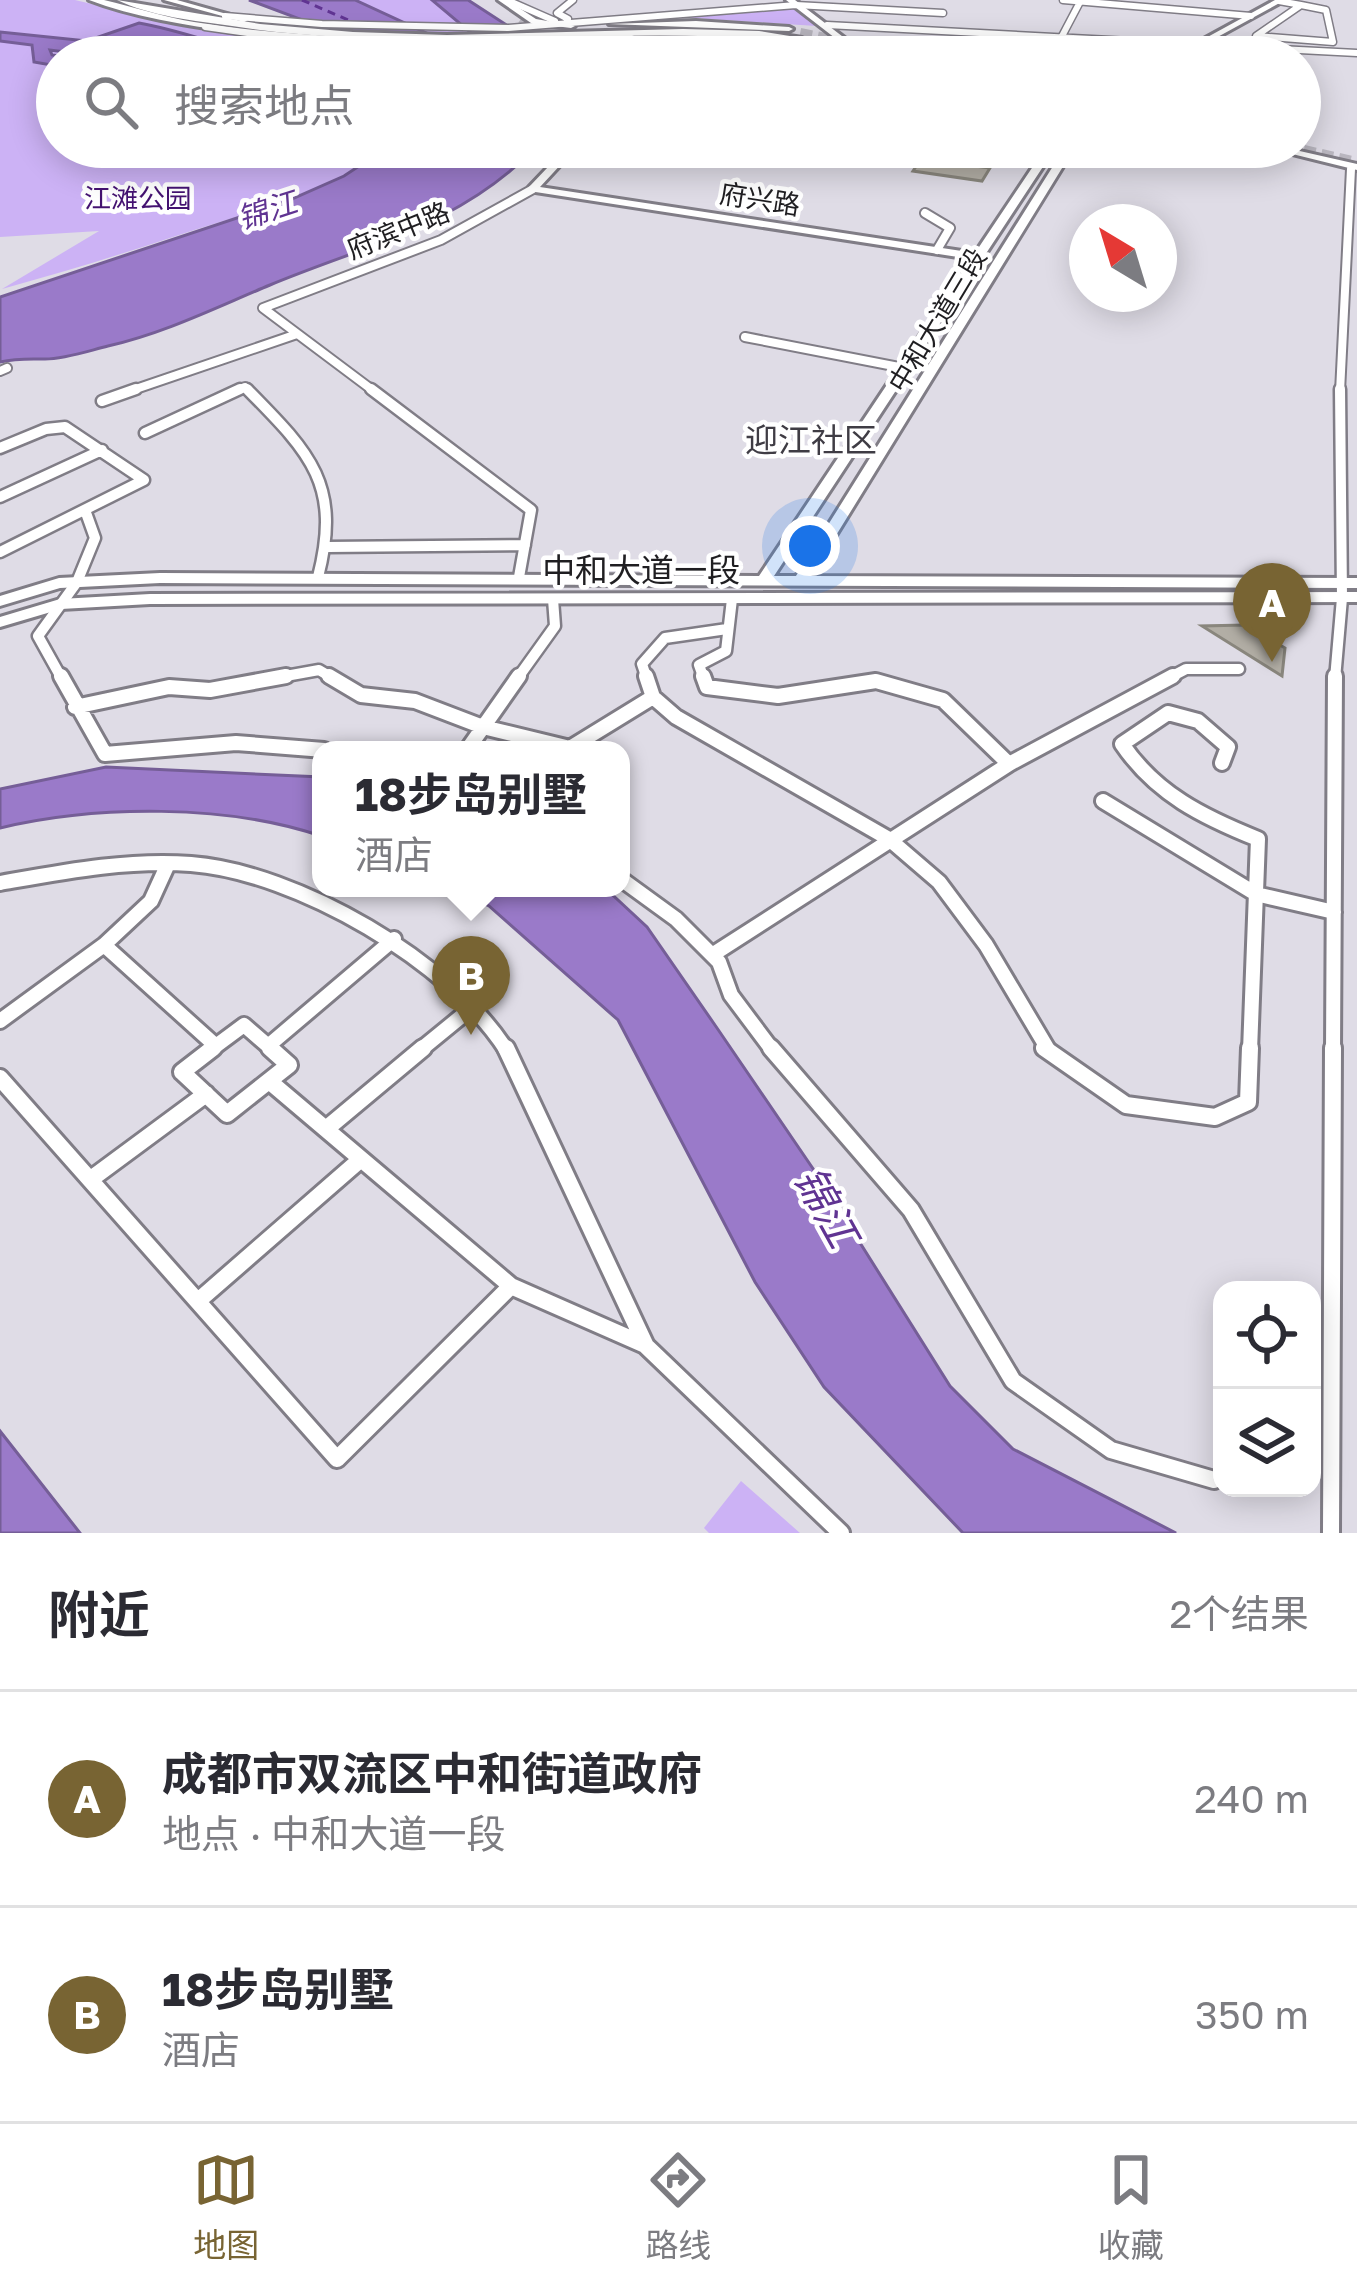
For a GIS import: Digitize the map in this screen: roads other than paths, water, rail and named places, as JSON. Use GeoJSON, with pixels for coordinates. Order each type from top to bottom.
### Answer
{"type":"FeatureCollection","features":[{"type":"Feature","properties":{"kind":"highway"},"geometry":{"type":"LineString","coordinates":[[122,0],[217,24],[350,36]]}},
{"type":"Feature","properties":{"kind":"highway"},"geometry":{"type":"LineString","coordinates":[[139,0],[279,30]]}},
{"type":"Feature","properties":{"kind":"highway"},"geometry":{"type":"LineString","coordinates":[[540,36],[679,30],[799,36]]}},
{"type":"Feature","properties":{"kind":"main road"},"geometry":{"type":"LineString","coordinates":[[93,0],[198,25],[279,30]]}},
{"type":"Feature","properties":{"kind":"main road"},"geometry":{"type":"LineString","coordinates":[[168,0],[279,30]]}},
{"type":"Feature","properties":{"kind":"main road"},"geometry":{"type":"LineString","coordinates":[[1213,36],[1266,0]]}},
{"type":"Feature","properties":{"kind":"main road"},"geometry":{"type":"LineString","coordinates":[[1202,36],[1280,0]]}},
{"type":"Feature","properties":{"kind":"main road"},"geometry":{"type":"LineString","coordinates":[[499,2],[540,36]]}},
{"type":"Feature","properties":{"kind":"main road"},"geometry":{"type":"LineString","coordinates":[[499,2],[540,36],[799,36],[829,29]]}},
{"type":"Feature","properties":{"kind":"main road"},"geometry":{"type":"LineString","coordinates":[[797,3],[843,36]]}},
{"type":"Feature","properties":{"kind":"main road"},"geometry":{"type":"LineString","coordinates":[[201,10],[237,23]]}},
{"type":"Feature","properties":{"kind":"main road"},"geometry":{"type":"LineString","coordinates":[[540,36],[572,23]]}},
{"type":"Feature","properties":{"kind":"main road"},"geometry":{"type":"LineString","coordinates":[[540,36],[551,25],[572,23],[696,23],[799,36]]}},
{"type":"Feature","properties":{"kind":"main road"},"geometry":{"type":"LineString","coordinates":[[822,36],[829,29]]}},
{"type":"Feature","properties":{"kind":"main road"},"geometry":{"type":"LineString","coordinates":[[1321,151],[1355,160]]}},
{"type":"Feature","properties":{"kind":"main road"},"geometry":{"type":"LineString","coordinates":[[1321,155],[1355,160]]}},
{"type":"Feature","properties":{"kind":"main road","name":"府滨中路"},"geometry":{"type":"LineString","coordinates":[[533,189],[552,168]]}},
{"type":"Feature","properties":{"kind":"main road"},"geometry":{"type":"LineString","coordinates":[[784,598],[766,577],[1037,168]]}},
{"type":"Feature","properties":{"kind":"main road","name":"中和大道三段"},"geometry":{"type":"LineString","coordinates":[[784,598],[805,578],[1057,168]]}},
{"type":"Feature","properties":{"kind":"main road","name":"府兴路"},"geometry":{"type":"LineString","coordinates":[[533,189],[978,256]]}},
{"type":"Feature","properties":{"kind":"main road","name":"中和大道一段"},"geometry":{"type":"LineString","coordinates":[[0,601],[77,582],[318,578],[766,577],[1349,590]]}},
{"type":"Feature","properties":{"kind":"main road","name":"中和大道一段"},"geometry":{"type":"LineString","coordinates":[[0,622],[60,604],[150,599],[784,598],[1349,590]]}},
{"type":"Feature","properties":{"kind":"street"},"geometry":{"type":"LineString","coordinates":[[572,23],[557,13],[574,0]]}},
{"type":"Feature","properties":{"kind":"street"},"geometry":{"type":"LineString","coordinates":[[1063,0],[1246,15]]}},
{"type":"Feature","properties":{"kind":"street"},"geometry":{"type":"LineString","coordinates":[[1280,0],[1326,10],[1333,42],[1321,41]]}},
{"type":"Feature","properties":{"kind":"street"},"geometry":{"type":"LineString","coordinates":[[499,2],[572,23],[718,9],[722,1],[737,9]]}},
{"type":"Feature","properties":{"kind":"street"},"geometry":{"type":"LineString","coordinates":[[829,29],[1061,36],[1080,1]]}},
{"type":"Feature","properties":{"kind":"street"},"geometry":{"type":"LineString","coordinates":[[551,25],[797,3],[943,13]]}},
{"type":"Feature","properties":{"kind":"street"},"geometry":{"type":"LineString","coordinates":[[1256,36],[1301,5]]}},
{"type":"Feature","properties":{"kind":"street"},"geometry":{"type":"LineString","coordinates":[[279,30],[540,36]]}},
{"type":"Feature","properties":{"kind":"street"},"geometry":{"type":"LineString","coordinates":[[1321,51],[1357,53]]}},
{"type":"Feature","properties":{"kind":"street"},"geometry":{"type":"LineString","coordinates":[[1330,1528],[1335,649],[1349,590],[1339,416],[1355,160]]}},
{"type":"Feature","properties":{"kind":"street","name":"府滨中路"},"geometry":{"type":"LineString","coordinates":[[297,334],[266,311],[265,304],[391,262],[473,225],[533,189]]}},
{"type":"Feature","properties":{"kind":"street"},"geometry":{"type":"LineString","coordinates":[[925,213],[950,228],[937,250]]}},
{"type":"Feature","properties":{"kind":"street"},"geometry":{"type":"LineString","coordinates":[[102,401],[297,334],[531,510],[519,577]]}},
{"type":"Feature","properties":{"kind":"street"},"geometry":{"type":"LineString","coordinates":[[745,337],[904,368]]}},
{"type":"Feature","properties":{"kind":"street"},"geometry":{"type":"LineString","coordinates":[[145,433],[245,387],[312,458],[329,500],[328,548],[318,578]]}},
{"type":"Feature","properties":{"kind":"street"},"geometry":{"type":"LineString","coordinates":[[0,448],[58,426],[145,480],[0,552]]}},
{"type":"Feature","properties":{"kind":"street"},"geometry":{"type":"LineString","coordinates":[[0,497],[102,450]]}},
{"type":"Feature","properties":{"kind":"street"},"geometry":{"type":"LineString","coordinates":[[85,510],[95,538],[77,582],[38,636],[105,754],[236,743],[312,749]]}},
{"type":"Feature","properties":{"kind":"street"},"geometry":{"type":"LineString","coordinates":[[328,548],[525,545]]}},
{"type":"Feature","properties":{"kind":"street"},"geometry":{"type":"LineString","coordinates":[[732,598],[726,651],[699,665],[707,687],[778,696],[876,681],[943,700],[1009,764]]}},
{"type":"Feature","properties":{"kind":"street"},"geometry":{"type":"LineString","coordinates":[[473,741],[555,626],[553,599]]}},
{"type":"Feature","properties":{"kind":"street"},"geometry":{"type":"LineString","coordinates":[[727,629],[665,638],[643,664],[653,697],[676,717],[889,839],[939,882],[986,945],[1044,1048],[1126,1105],[1215,1117],[1248,1102],[1258,839],[1199,816],[1140,775],[1122,744],[1168,713],[1198,721],[1228,747],[1222,763]]}},
{"type":"Feature","properties":{"kind":"street"},"geometry":{"type":"LineString","coordinates":[[712,955],[1009,764],[1186,669],[1239,669]]}},
{"type":"Feature","properties":{"kind":"street"},"geometry":{"type":"LineString","coordinates":[[75,707],[169,687],[210,690],[319,670],[361,695],[415,701],[483,727],[541,741]]}},
{"type":"Feature","properties":{"kind":"street"},"geometry":{"type":"LineString","coordinates":[[581,741],[653,697]]}},
{"type":"Feature","properties":{"kind":"street"},"geometry":{"type":"LineString","coordinates":[[1103,801],[1186,856],[1256,894],[1334,912]]}},
{"type":"Feature","properties":{"kind":"street"},"geometry":{"type":"LineString","coordinates":[[0,883],[58,873],[195,864],[297,891],[394,939],[474,1006],[505,1047],[645,1345]]}},
{"type":"Feature","properties":{"kind":"street"},"geometry":{"type":"LineString","coordinates":[[0,1021],[104,945],[151,901],[166,866]]}},
{"type":"Feature","properties":{"kind":"street"},"geometry":{"type":"LineString","coordinates":[[630,886],[676,919],[712,955],[731,995],[785,1067],[911,1210],[1013,1381],[1111,1450],[1213,1480]]}},
{"type":"Feature","properties":{"kind":"street"},"geometry":{"type":"LineString","coordinates":[[268,1046],[394,939]]}},
{"type":"Feature","properties":{"kind":"street"},"geometry":{"type":"LineString","coordinates":[[104,945],[216,1046]]}},
{"type":"Feature","properties":{"kind":"street"},"geometry":{"type":"LineString","coordinates":[[326,1129],[474,1006]]}},
{"type":"Feature","properties":{"kind":"street"},"geometry":{"type":"LineString","coordinates":[[244,1025],[268,1046],[289,1065],[227,1114],[182,1072],[244,1025]]}},
{"type":"Feature","properties":{"kind":"street"},"geometry":{"type":"LineString","coordinates":[[0,1078],[337,1460],[511,1286]]}},
{"type":"Feature","properties":{"kind":"street"},"geometry":{"type":"LineString","coordinates":[[269,1081],[511,1286],[645,1345],[841,1533]]}},
{"type":"Feature","properties":{"kind":"street"},"geometry":{"type":"LineString","coordinates":[[91,1179],[206,1094]]}},
{"type":"Feature","properties":{"kind":"street"},"geometry":{"type":"LineString","coordinates":[[198,1300],[361,1159]]}},
{"type":"Feature","properties":{"kind":"water"},"geometry":{"type":"Polygon","coordinates":[[[249,0],[355,0],[433,36],[341,36],[249,0]]]}},
{"type":"Feature","properties":{"kind":"water"},"geometry":{"type":"Polygon","coordinates":[[[432,0],[468,0],[524,36],[475,36],[432,0]]]}},
{"type":"Feature","properties":{"kind":"water"},"geometry":{"type":"Polygon","coordinates":[[[139,23],[192,36],[101,36],[139,23]]]}},
{"type":"Feature","properties":{"kind":"water"},"geometry":{"type":"Polygon","coordinates":[[[0,32],[39,36],[36,62],[32,45],[0,41],[0,32]]]}},
{"type":"Feature","properties":{"kind":"water","name":"锦江"},"geometry":{"type":"Polygon","coordinates":[[[356,168],[513,168],[476,196],[410,231],[190,319],[68,356],[0,362],[0,297],[285,202],[356,168]]]}},
{"type":"Feature","properties":{"kind":"water"},"geometry":{"type":"Polygon","coordinates":[[[106,767],[312,777],[312,834],[245,818],[161,811],[77,815],[0,828],[0,789],[106,767]]]}},
{"type":"Feature","properties":{"kind":"water","name":"锦江"},"geometry":{"type":"Polygon","coordinates":[[[469,897],[615,897],[647,927],[717,1028],[818,1176],[950,1386],[1013,1449],[1176,1533],[963,1533],[824,1387],[755,1282],[618,1020],[489,906],[469,897]]]}},
{"type":"Feature","properties":{"kind":"water"},"geometry":{"type":"Polygon","coordinates":[[[0,1431],[80,1533],[0,1533],[0,1431]]]}},
{"type":"Feature","properties":{"kind":"tunnel"},"geometry":{"type":"LineString","coordinates":[[521,19],[544,36]]}},
{"type":"Feature","properties":{"kind":"tunnel"},"geometry":{"type":"LineString","coordinates":[[800,34],[810,36]]}},
{"type":"Feature","properties":{"kind":"tunnel"},"geometry":{"type":"LineString","coordinates":[[1321,155],[1357,163]]}},
{"type":"Feature","properties":{"kind":"place","name":"成都市双流区中和街道政府"},"geometry":{"type":"Point","coordinates":[1272,662]}},
{"type":"Feature","properties":{"kind":"place","name":"18步岛别墅"},"geometry":{"type":"Point","coordinates":[471,1035]}},
{"type":"Feature","properties":{"kind":"district","name":"迎江社区"},"geometry":{"type":"Point","coordinates":[811,439]}},
{"type":"Feature","properties":{"kind":"park label","name":"江滩公园"},"geometry":{"type":"Point","coordinates":[138,198]}}]}
